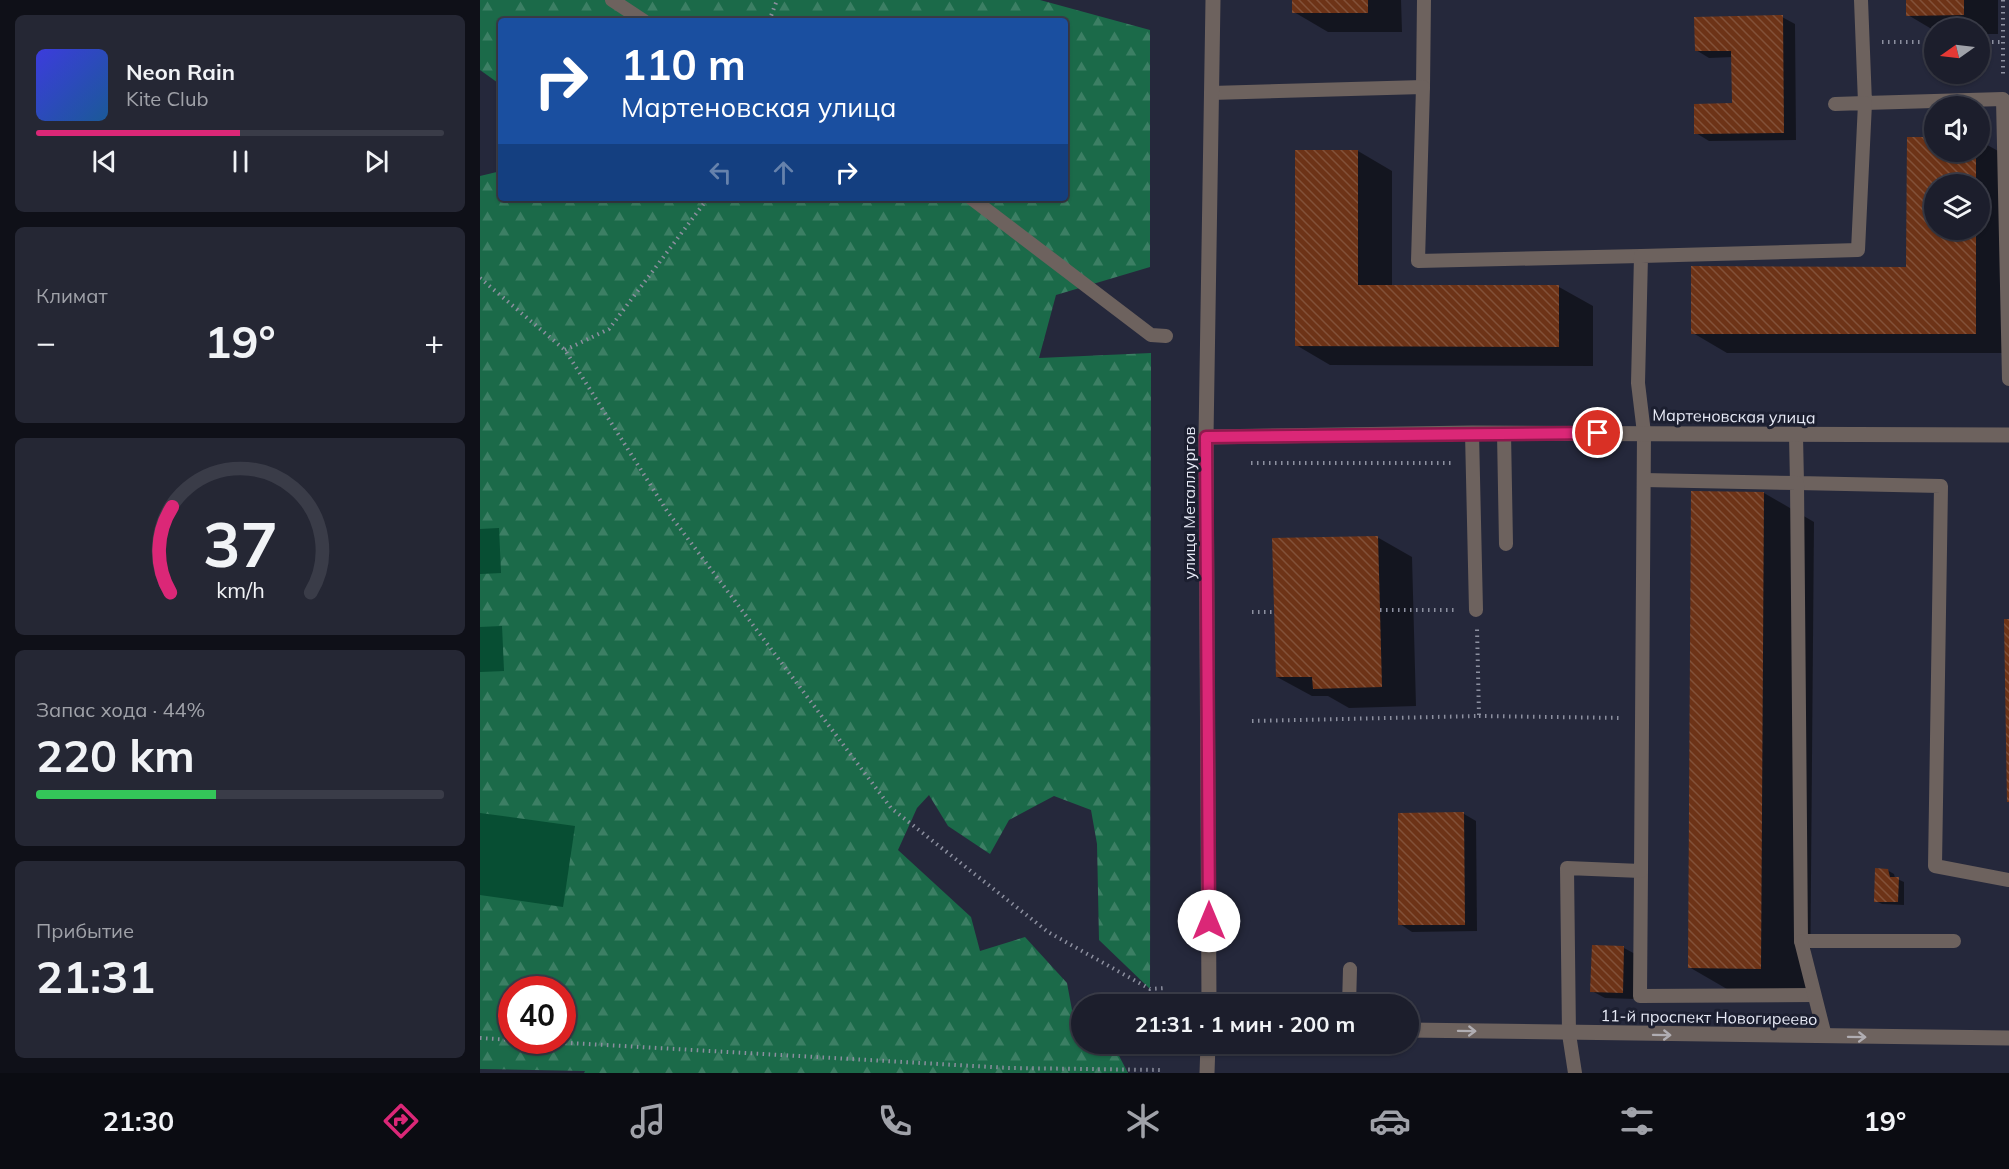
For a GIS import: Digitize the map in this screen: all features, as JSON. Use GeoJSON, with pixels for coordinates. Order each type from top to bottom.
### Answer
{"type":"FeatureCollection","features":[{"type":"Feature","properties":{"kind":"street","name":"улица Металлургов"},"geometry":{"type":"LineString","coordinates":[[1209,994],[1206,437],[1213,0]]}},
{"type":"Feature","properties":{"kind":"street","name":"Мартеновская улица"},"geometry":{"type":"LineString","coordinates":[[1206,437],[1472,433],[2009,435]]}},
{"type":"Feature","properties":{"kind":"street","name":"11-й проспект Новогиреево"},"geometry":{"type":"LineString","coordinates":[[1419,1030],[2009,1038]]}},
{"type":"Feature","properties":{"kind":"street"},"geometry":{"type":"LineString","coordinates":[[1207,1073],[1208,1054]]}},
{"type":"Feature","properties":{"kind":"lane"},"geometry":{"type":"LineString","coordinates":[[612,0],[639,18]]}},
{"type":"Feature","properties":{"kind":"lane"},"geometry":{"type":"LineString","coordinates":[[1424,0],[1418,261],[1858,250],[1865,103],[1861,0]]}},
{"type":"Feature","properties":{"kind":"lane"},"geometry":{"type":"LineString","coordinates":[[1211,93],[1423,87]]}},
{"type":"Feature","properties":{"kind":"lane"},"geometry":{"type":"LineString","coordinates":[[1835,104],[2003,99],[2007,200],[2009,379]]}},
{"type":"Feature","properties":{"kind":"lane"},"geometry":{"type":"LineString","coordinates":[[975,201],[1150,335],[1166,336]]}},
{"type":"Feature","properties":{"kind":"lane"},"geometry":{"type":"LineString","coordinates":[[1641,256],[1638,383],[1644,433],[1644,480],[1640,996],[1814,995]]}},
{"type":"Feature","properties":{"kind":"lane"},"geometry":{"type":"LineString","coordinates":[[1472,433],[1476,610]]}},
{"type":"Feature","properties":{"kind":"lane"},"geometry":{"type":"LineString","coordinates":[[1504,433],[1506,543]]}},
{"type":"Feature","properties":{"kind":"lane"},"geometry":{"type":"LineString","coordinates":[[1796,436],[1800,941],[1825,1036]]}},
{"type":"Feature","properties":{"kind":"lane"},"geometry":{"type":"LineString","coordinates":[[1644,480],[1941,486],[1935,866],[2009,880]]}},
{"type":"Feature","properties":{"kind":"lane"},"geometry":{"type":"LineString","coordinates":[[1575,1073],[1569,1034],[1567,868],[1641,871]]}},
{"type":"Feature","properties":{"kind":"lane"},"geometry":{"type":"LineString","coordinates":[[1800,941],[1953,940]]}},
{"type":"Feature","properties":{"kind":"lane"},"geometry":{"type":"LineString","coordinates":[[1349,994],[1350,969]]}},
{"type":"Feature","properties":{"kind":"path"},"geometry":{"type":"LineString","coordinates":[[772,18],[777,0]]}},
{"type":"Feature","properties":{"kind":"path"},"geometry":{"type":"LineString","coordinates":[[2003,0],[2003,99]]}},
{"type":"Feature","properties":{"kind":"path"},"geometry":{"type":"LineString","coordinates":[[1863,42],[1924,42]]}},
{"type":"Feature","properties":{"kind":"path"},"geometry":{"type":"LineString","coordinates":[[1990,42],[2003,42]]}},
{"type":"Feature","properties":{"kind":"path"},"geometry":{"type":"LineString","coordinates":[[565,350],[609,328],[706,201]]}},
{"type":"Feature","properties":{"kind":"path"},"geometry":{"type":"LineString","coordinates":[[480,278],[565,350],[667,511],[891,808],[1048,932],[1150,989],[1167,988]]}},
{"type":"Feature","properties":{"kind":"path"},"geometry":{"type":"LineString","coordinates":[[1251,463],[1473,462]]}},
{"type":"Feature","properties":{"kind":"path"},"geometry":{"type":"LineString","coordinates":[[1380,610],[1476,610],[1479,716]]}},
{"type":"Feature","properties":{"kind":"path"},"geometry":{"type":"LineString","coordinates":[[1252,612],[1274,612]]}},
{"type":"Feature","properties":{"kind":"path"},"geometry":{"type":"LineString","coordinates":[[1252,721],[1479,716],[1642,719]]}},
{"type":"Feature","properties":{"kind":"path"},"geometry":{"type":"LineString","coordinates":[[480,1038],[498,1039]]}},
{"type":"Feature","properties":{"kind":"path"},"geometry":{"type":"LineString","coordinates":[[576,1043],[1009,1068],[1163,1070]]}},
{"type":"Feature","properties":{"kind":"green space"},"geometry":{"type":"Polygon","coordinates":[[[480,0],[1040,0],[1150,30],[1150,267],[1056,295],[1039,358],[1151,353],[1150,989],[1099,940],[1097,844],[1091,810],[1054,796],[1009,820],[990,854],[948,826],[929,795],[917,808],[898,850],[971,917],[980,951],[1025,937],[1067,983],[1071,1005],[1071,1054],[1118,1054],[1128,1073],[584,1073],[585,1071],[480,1069],[480,176],[498,172],[498,201],[1068,201],[1068,18],[498,18],[498,83],[480,70],[480,0]]]}},
{"type":"Feature","properties":{"kind":"green space"},"geometry":{"type":"Polygon","coordinates":[[[499,528],[501,573],[480,574],[480,529],[499,528]]]}},
{"type":"Feature","properties":{"kind":"green space"},"geometry":{"type":"Polygon","coordinates":[[[502,626],[504,671],[480,672],[480,627],[502,626]]]}},
{"type":"Feature","properties":{"kind":"green space"},"geometry":{"type":"Polygon","coordinates":[[[480,813],[575,826],[563,907],[480,895],[480,813]]]}},
{"type":"Feature","properties":{"kind":"building"},"geometry":{"type":"Polygon","coordinates":[[[1292,0],[1368,0],[1368,13],[1292,13],[1292,0]]]}},
{"type":"Feature","properties":{"kind":"building"},"geometry":{"type":"Polygon","coordinates":[[[1906,0],[1964,0],[1964,15],[1906,16],[1906,0]]]}},
{"type":"Feature","properties":{"kind":"building"},"geometry":{"type":"Polygon","coordinates":[[[1783,15],[1784,133],[1694,134],[1694,104],[1732,103],[1731,51],[1695,51],[1694,17],[1783,15]]]}},
{"type":"Feature","properties":{"kind":"building"},"geometry":{"type":"Polygon","coordinates":[[[1907,137],[1924,137],[1924,162],[1976,162],[1976,174],[1924,174],[1924,240],[1976,240],[1976,334],[1691,334],[1691,266],[1906,267],[1907,137]]]}},
{"type":"Feature","properties":{"kind":"building"},"geometry":{"type":"Polygon","coordinates":[[[1295,150],[1358,150],[1358,285],[1559,285],[1559,347],[1295,346],[1295,150]]]}},
{"type":"Feature","properties":{"kind":"building"},"geometry":{"type":"Polygon","coordinates":[[[1691,491],[1764,492],[1761,969],[1688,968],[1691,491]]]}},
{"type":"Feature","properties":{"kind":"building"},"geometry":{"type":"Polygon","coordinates":[[[1378,536],[1382,687],[1313,689],[1312,677],[1276,677],[1272,538],[1378,536]]]}},
{"type":"Feature","properties":{"kind":"building"},"geometry":{"type":"Polygon","coordinates":[[[2004,619],[2009,619],[2009,802],[2007,802],[2004,619]]]}},
{"type":"Feature","properties":{"kind":"building"},"geometry":{"type":"Polygon","coordinates":[[[1464,812],[1465,925],[1398,925],[1398,813],[1464,812]]]}},
{"type":"Feature","properties":{"kind":"building"},"geometry":{"type":"Polygon","coordinates":[[[1875,868],[1888,869],[1890,877],[1899,877],[1898,902],[1874,902],[1875,868]]]}},
{"type":"Feature","properties":{"kind":"building"},"geometry":{"type":"Polygon","coordinates":[[[1592,945],[1624,946],[1623,993],[1590,992],[1592,945]]]}},
{"type":"Feature","properties":{"kind":"route"},"geometry":{"type":"LineString","coordinates":[[1209,921],[1206,437],[1598,433]]}}]}
